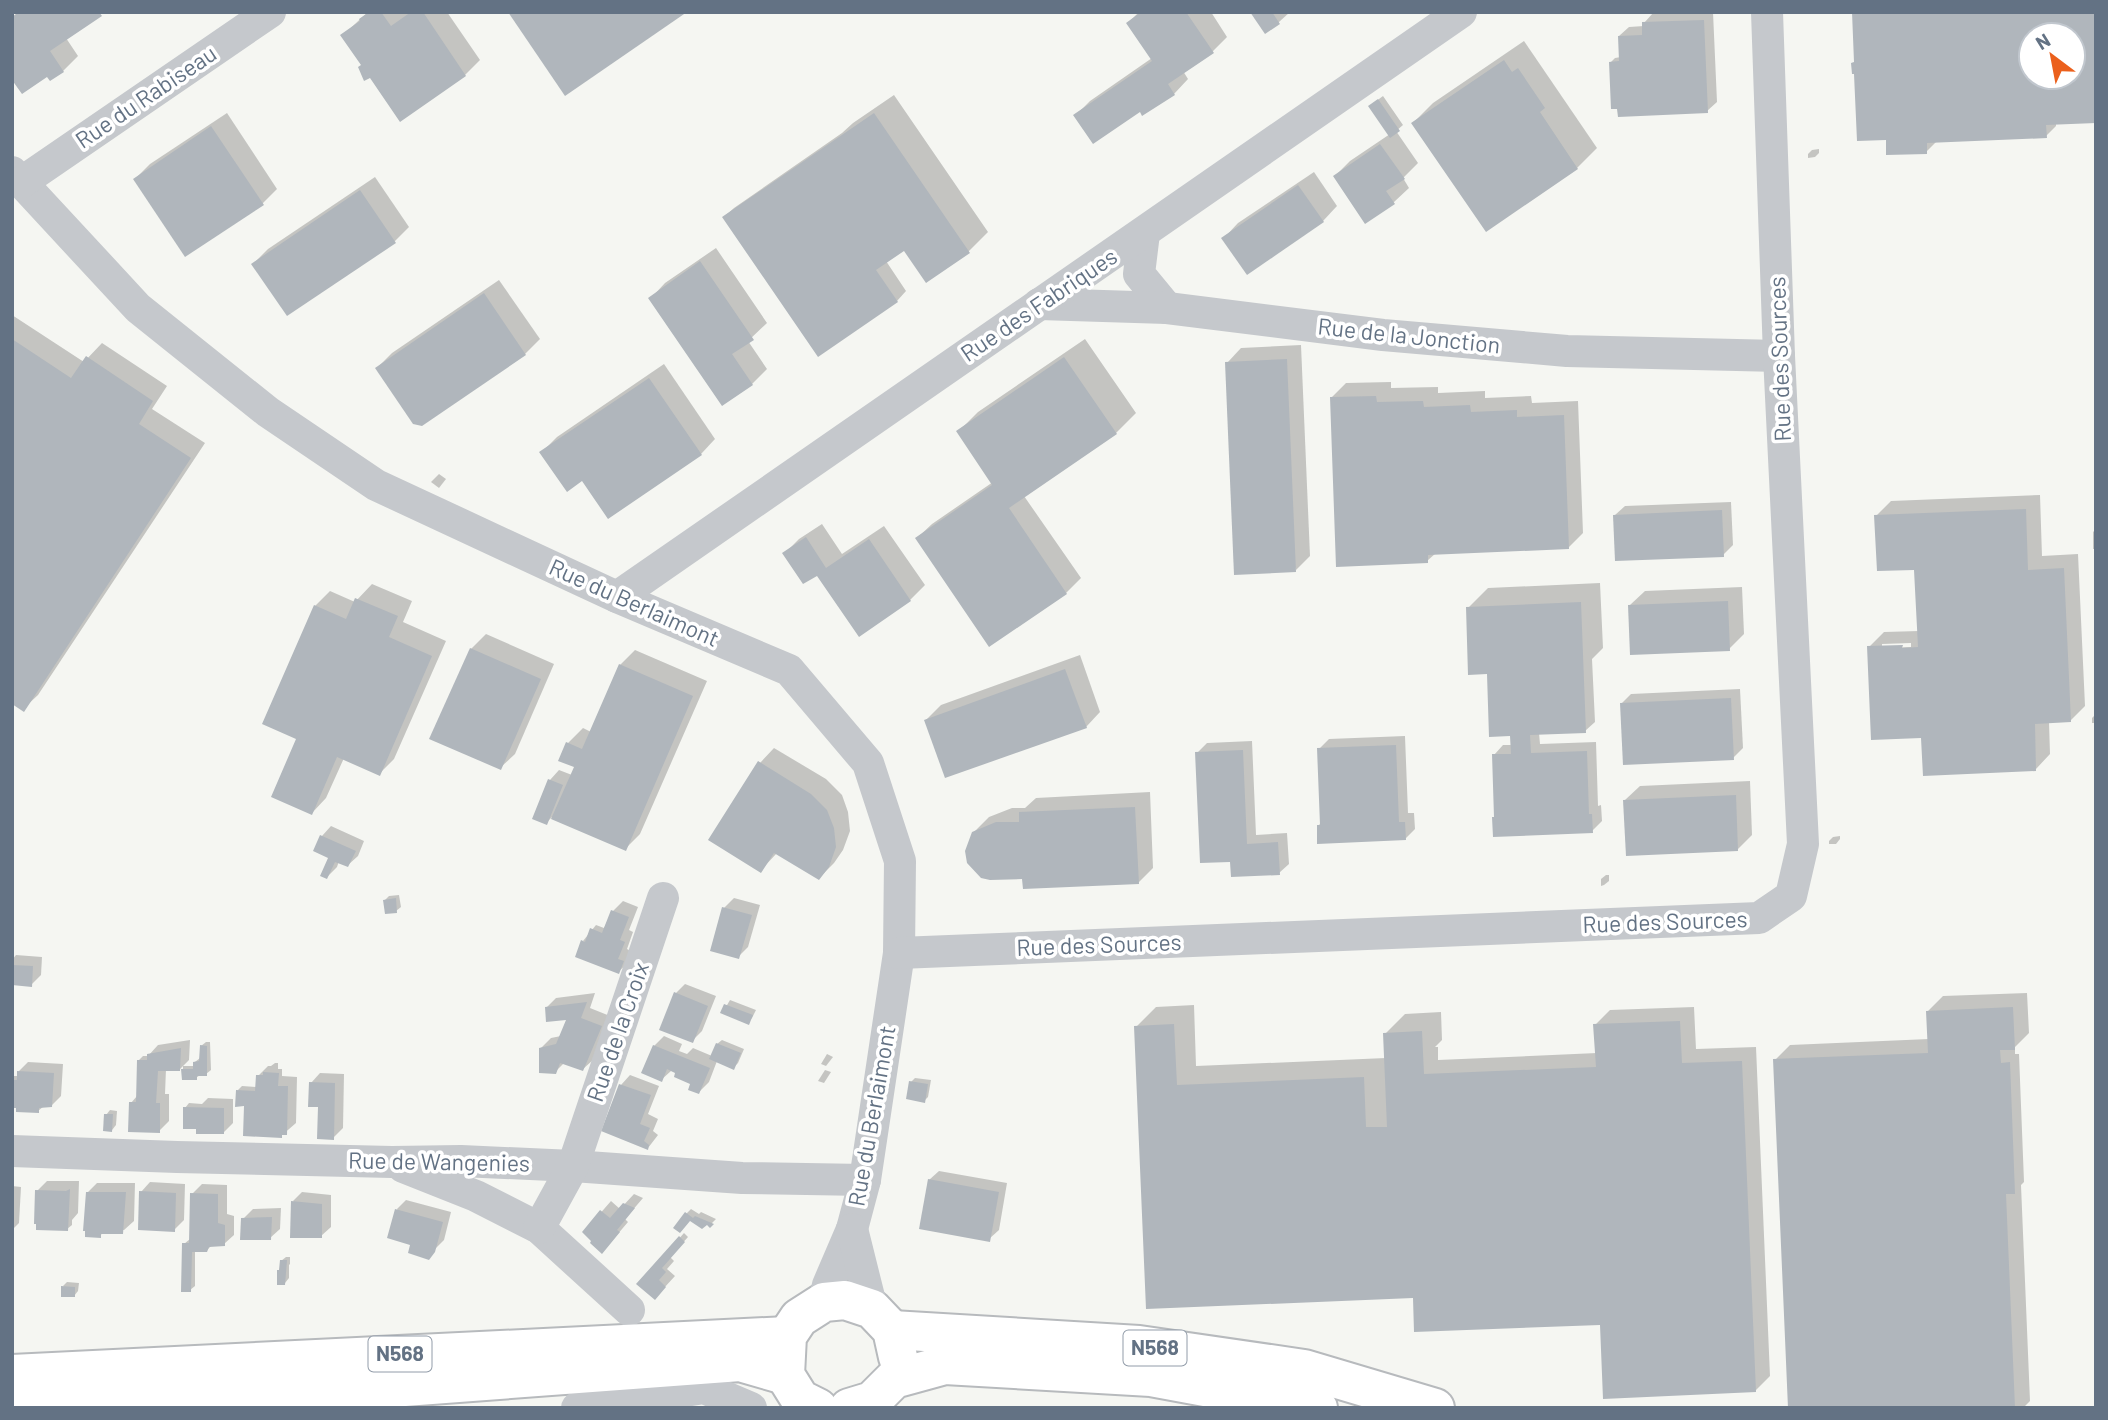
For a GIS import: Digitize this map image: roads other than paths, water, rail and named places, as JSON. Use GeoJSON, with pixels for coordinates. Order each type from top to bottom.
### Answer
{"type":"FeatureCollection","features":[{"type":"Feature","properties":{"kind":"highway","name":"N568"},"geometry":{"type":"LineString","coordinates":[[824,1302],[845,1300],[882,1320],[1139,1345],[1304,1369],[1435,1408]]}},
{"type":"Feature","properties":{"kind":"highway"},"geometry":{"type":"LineString","coordinates":[[818,1408],[800,1399],[785,1375],[788,1336],[799,1318],[824,1302]]}},
{"type":"Feature","properties":{"kind":"highway","name":"N568"},"geometry":{"type":"LineString","coordinates":[[871,1399],[899,1360],[882,1320]]}},
{"type":"Feature","properties":{"kind":"highway","name":"N568"},"geometry":{"type":"LineString","coordinates":[[12,1374],[788,1336]]}},
{"type":"Feature","properties":{"kind":"highway","name":"N568"},"geometry":{"type":"LineString","coordinates":[[12,1403],[391,1388],[740,1362],[785,1375]]}},
{"type":"Feature","properties":{"kind":"highway","name":"N568"},"geometry":{"type":"LineString","coordinates":[[871,1399],[945,1365],[1150,1377],[1318,1408]]}},
{"type":"Feature","properties":{"kind":"street","name":"Rue du Rabiseau"},"geometry":{"type":"LineString","coordinates":[[17,177],[270,12]]}},
{"type":"Feature","properties":{"kind":"street","name":"Rue des Fabriques"},"geometry":{"type":"LineString","coordinates":[[617,597],[1461,12]]}},
{"type":"Feature","properties":{"kind":"street","name":"Rue des Sources"},"geometry":{"type":"LineString","coordinates":[[899,953],[1759,918],[1791,896],[1803,844],[1779,356],[1767,12]]}},
{"type":"Feature","properties":{"kind":"street","name":"Rue du Berlaimont"},"geometry":{"type":"LineString","coordinates":[[17,177],[138,308],[268,412],[376,485],[617,597],[789,670],[868,763],[900,861],[899,953],[865,1180],[852,1229],[828,1285],[824,1302]]}},
{"type":"Feature","properties":{"kind":"street"},"geometry":{"type":"LineString","coordinates":[[1144,233],[1139,274],[1167,308]]}},
{"type":"Feature","properties":{"kind":"street","name":"Rue de la Jonction"},"geometry":{"type":"LineString","coordinates":[[1040,304],[1167,308],[1383,335],[1567,351],[1779,356]]}},
{"type":"Feature","properties":{"kind":"street","name":"Rue de la Croix"},"geometry":{"type":"LineString","coordinates":[[539,1228],[573,1166],[663,898]]}},
{"type":"Feature","properties":{"kind":"street","name":"Rue de Wangenies"},"geometry":{"type":"LineString","coordinates":[[12,1151],[392,1162],[461,1161],[741,1178],[865,1180]]}},
{"type":"Feature","properties":{"kind":"street"},"geometry":{"type":"LineString","coordinates":[[392,1162],[476,1196],[539,1228],[629,1310]]}},
{"type":"Feature","properties":{"kind":"street","name":"Rue du Berlaimont"},"geometry":{"type":"LineString","coordinates":[[852,1229],[882,1320]]}},
{"type":"Feature","properties":{"kind":"street"},"geometry":{"type":"LineString","coordinates":[[577,1408],[704,1388],[751,1408]]}}]}
